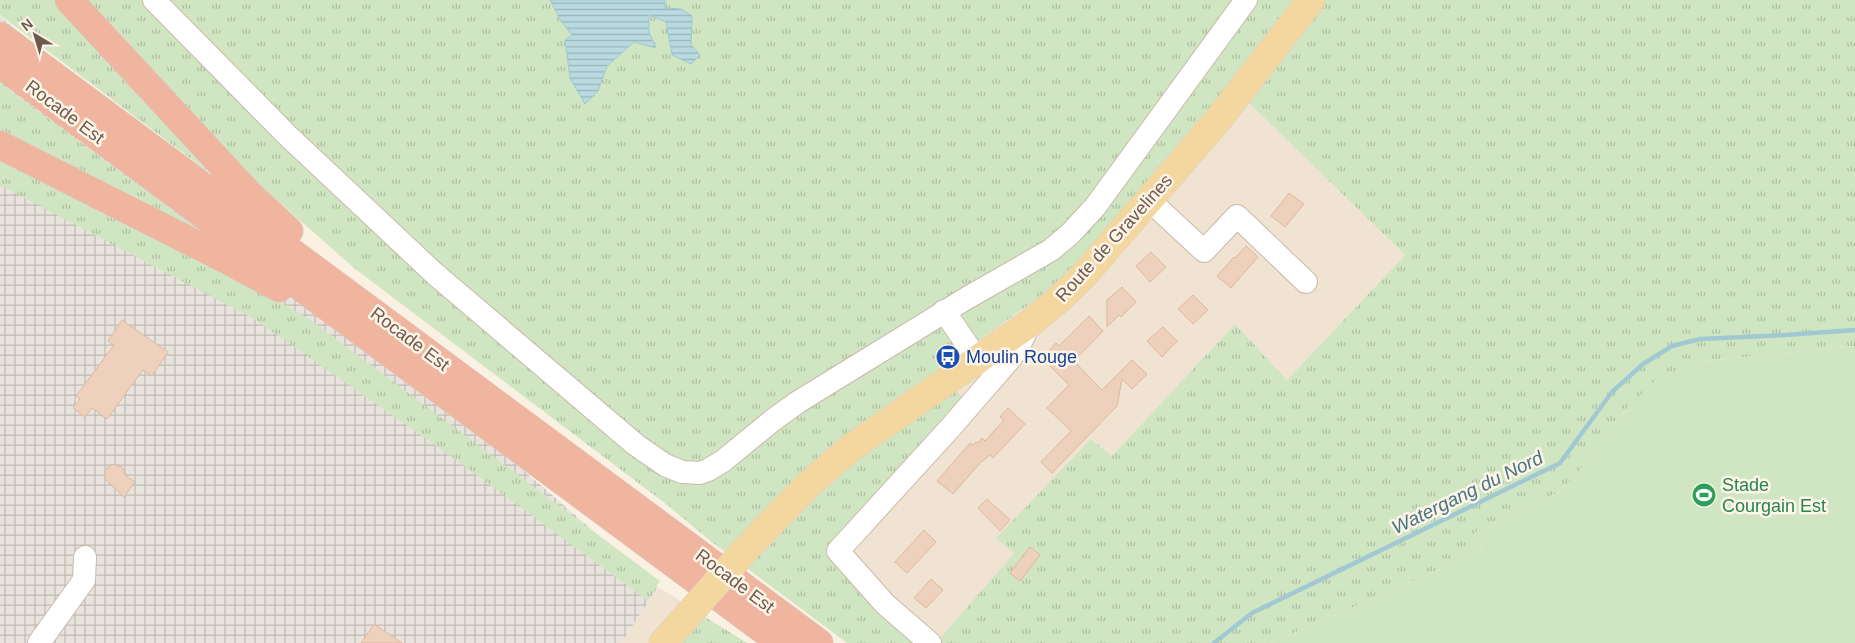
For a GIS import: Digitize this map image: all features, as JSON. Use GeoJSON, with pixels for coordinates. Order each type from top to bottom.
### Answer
{"type":"FeatureCollection","features":[{"type":"Feature","properties":{"kind":"highway"},"geometry":{"type":"LineString","coordinates":[[69,0],[250,195],[310,250],[334,283]]}},
{"type":"Feature","properties":{"kind":"highway","name":"Rocade Est"},"geometry":{"type":"LineString","coordinates":[[0,36],[819,643]]}},
{"type":"Feature","properties":{"kind":"highway","name":"Rocade Est"},"geometry":{"type":"LineString","coordinates":[[0,64],[781,643]]}},
{"type":"Feature","properties":{"kind":"highway"},"geometry":{"type":"LineString","coordinates":[[0,145],[235,264],[292,296],[419,374]]}},
{"type":"Feature","properties":{"kind":"main road","name":"Route de Gravelines"},"geometry":{"type":"LineString","coordinates":[[671,634],[748,547],[807,486],[846,452],[1030,323],[1075,285],[1243,88],[1311,0]]}},
{"type":"Feature","properties":{"kind":"street"},"geometry":{"type":"LineString","coordinates":[[154,0],[287,135],[435,274],[636,445],[674,469],[691,473],[714,467],[798,402],[944,311],[1051,250],[1080,224],[1095,207],[1246,0]]}},
{"type":"Feature","properties":{"kind":"street"},"geometry":{"type":"LineString","coordinates":[[1149,200],[1204,251],[1237,216],[1306,282]]}},
{"type":"Feature","properties":{"kind":"street"},"geometry":{"type":"LineString","coordinates":[[944,311],[977,360]]}},
{"type":"Feature","properties":{"kind":"street"},"geometry":{"type":"LineString","coordinates":[[930,643],[885,604],[838,551],[1009,360],[1019,346],[1030,323]]}},
{"type":"Feature","properties":{"kind":"street"},"geometry":{"type":"LineString","coordinates":[[39,643],[84,580],[85,557]]}},
{"type":"Feature","properties":{"kind":"shaded area"},"geometry":{"type":"Polygon","coordinates":[[[0,16],[658,587],[621,643],[0,643],[0,16]]]}},
{"type":"Feature","properties":{"kind":"shaded area"},"geometry":{"type":"Polygon","coordinates":[[[1228,85],[1405,255],[1287,380],[1235,324],[1112,457],[1092,439],[996,538],[1014,553],[936,643],[855,584],[825,552],[961,398],[938,370],[1060,282],[1086,258],[1228,85]]]}},
{"type":"Feature","properties":{"kind":"shaded area"},"geometry":{"type":"Polygon","coordinates":[[[658,587],[728,631],[741,643],[621,643],[658,587]]]}},
{"type":"Feature","properties":{"kind":"green space"},"geometry":{"type":"Polygon","coordinates":[[[0,0],[58,0],[239,195],[0,15],[0,0]]]}},
{"type":"Feature","properties":{"kind":"green space"},"geometry":{"type":"Polygon","coordinates":[[[84,0],[1855,0],[1855,346],[1705,361],[1628,407],[1604,442],[1561,491],[1475,533],[1482,551],[1271,643],[936,643],[1014,553],[996,538],[1091,439],[1112,456],[1235,324],[1287,380],[1405,255],[1228,85],[1086,258],[1060,282],[938,370],[962,397],[825,552],[855,584],[922,643],[847,643],[713,543],[666,504],[354,268],[244,171],[84,0]]]}},
{"type":"Feature","properties":{"kind":"green space"},"geometry":{"type":"Polygon","coordinates":[[[0,83],[229,252],[0,138],[0,83]]]}},
{"type":"Feature","properties":{"kind":"green space"},"geometry":{"type":"Polygon","coordinates":[[[0,152],[224,270],[309,319],[660,581],[648,601],[448,454],[254,319],[0,185],[0,152]]]}},
{"type":"Feature","properties":{"kind":"green space","name":"Stade Courgain Est"},"geometry":{"type":"Polygon","coordinates":[[[1855,346],[1855,643],[1271,643],[1482,551],[1475,533],[1561,491],[1604,442],[1628,407],[1659,377],[1705,361],[1855,346]]]}},
{"type":"Feature","properties":{"kind":"green space"},"geometry":{"type":"Polygon","coordinates":[[[700,614],[747,643],[676,643],[700,614]]]}},
{"type":"Feature","properties":{"kind":"water"},"geometry":{"type":"Polygon","coordinates":[[[550,0],[665,0],[665,8],[681,9],[692,16],[691,45],[700,55],[691,64],[672,55],[666,22],[649,15],[649,32],[656,48],[634,42],[607,66],[598,91],[585,104],[570,78],[565,40],[572,35],[561,21],[550,0]]]}},
{"type":"Feature","properties":{"kind":"building"},"geometry":{"type":"Polygon","coordinates":[[[1289,193],[1304,204],[1285,227],[1271,216],[1289,193]]]}},
{"type":"Feature","properties":{"kind":"building"},"geometry":{"type":"Polygon","coordinates":[[[1246,246],[1258,257],[1231,288],[1217,276],[1246,246]]]}},
{"type":"Feature","properties":{"kind":"building"},"geometry":{"type":"Polygon","coordinates":[[[1151,252],[1166,267],[1150,282],[1136,266],[1151,252]]]}},
{"type":"Feature","properties":{"kind":"building"},"geometry":{"type":"Polygon","coordinates":[[[1122,287],[1136,302],[1121,317],[1119,315],[1107,327],[1107,300],[1122,287]]]}},
{"type":"Feature","properties":{"kind":"building"},"geometry":{"type":"Polygon","coordinates":[[[1193,295],[1208,310],[1193,324],[1178,309],[1193,295]]]}},
{"type":"Feature","properties":{"kind":"building"},"geometry":{"type":"Polygon","coordinates":[[[1089,316],[1103,331],[1074,361],[1102,390],[1132,360],[1147,374],[1132,389],[1122,379],[1117,406],[1052,473],[1041,462],[1071,431],[1047,408],[1069,385],[1042,358],[1056,343],[1059,346],[1089,316]]]}},
{"type":"Feature","properties":{"kind":"building"},"geometry":{"type":"Polygon","coordinates":[[[122,320],[168,352],[152,376],[143,370],[107,419],[92,408],[85,417],[73,408],[80,399],[76,396],[114,345],[108,341],[122,320]]]}},
{"type":"Feature","properties":{"kind":"building"},"geometry":{"type":"Polygon","coordinates":[[[1163,327],[1177,341],[1162,357],[1147,341],[1163,327]]]}},
{"type":"Feature","properties":{"kind":"building"},"geometry":{"type":"Polygon","coordinates":[[[1008,408],[1025,424],[993,458],[990,455],[981,462],[953,494],[937,481],[970,443],[973,445],[976,442],[978,443],[982,438],[985,441],[1004,420],[1000,417],[1008,408]]]}},
{"type":"Feature","properties":{"kind":"building"},"geometry":{"type":"Polygon","coordinates":[[[112,464],[122,467],[126,476],[135,482],[124,497],[105,479],[105,470],[112,464]]]}},
{"type":"Feature","properties":{"kind":"building"},"geometry":{"type":"Polygon","coordinates":[[[987,499],[1010,520],[1000,531],[978,508],[987,499]]]}},
{"type":"Feature","properties":{"kind":"building"},"geometry":{"type":"Polygon","coordinates":[[[924,530],[936,542],[907,573],[895,562],[924,530]]]}},
{"type":"Feature","properties":{"kind":"building"},"geometry":{"type":"Polygon","coordinates":[[[1030,547],[1040,555],[1020,581],[1010,573],[1030,547]]]}},
{"type":"Feature","properties":{"kind":"building"},"geometry":{"type":"Polygon","coordinates":[[[931,579],[943,590],[926,608],[914,598],[931,579]]]}},
{"type":"Feature","properties":{"kind":"building"},"geometry":{"type":"Polygon","coordinates":[[[374,624],[402,643],[361,643],[374,624]]]}},
{"type":"Feature","properties":{"kind":"waterway","name":"Watergang du Nord"},"geometry":{"type":"LineString","coordinates":[[1214,643],[1252,613],[1560,463],[1612,392],[1643,364],[1672,346],[1700,339],[1855,330]]}},
{"type":"Feature","properties":{"kind":"place","name":"Moulin Rouge"},"geometry":{"type":"Point","coordinates":[948,357]}},
{"type":"Feature","properties":{"kind":"place","name":"Stade Courgain Est"},"geometry":{"type":"Point","coordinates":[1704,495]}}]}
